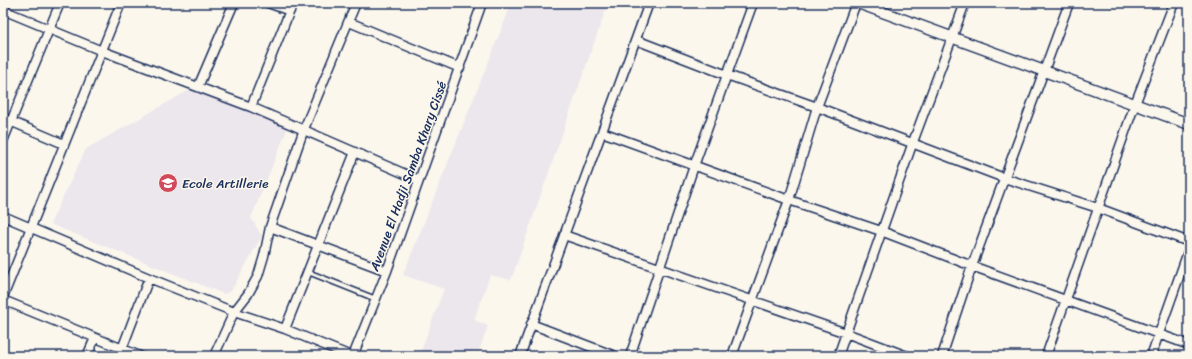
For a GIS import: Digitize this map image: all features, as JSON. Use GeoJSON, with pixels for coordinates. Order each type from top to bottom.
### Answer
{"type":"FeatureCollection","features":[{"type":"Feature","properties":{"kind":"street"},"geometry":{"type":"LineString","coordinates":[[3,141],[60,3]]}},
{"type":"Feature","properties":{"kind":"street"},"geometry":{"type":"LineString","coordinates":[[3,297],[121,3]]}},
{"type":"Feature","properties":{"kind":"street"},"geometry":{"type":"LineString","coordinates":[[198,87],[234,3]]}},
{"type":"Feature","properties":{"kind":"street"},"geometry":{"type":"LineString","coordinates":[[268,3],[290,11]]}},
{"type":"Feature","properties":{"kind":"street"},"geometry":{"type":"LineString","coordinates":[[251,107],[293,3]]}},
{"type":"Feature","properties":{"kind":"street"},"geometry":{"type":"LineString","coordinates":[[214,356],[234,312],[248,294],[258,276],[270,228],[304,129],[356,3]]}},
{"type":"Feature","properties":{"kind":"street","name":"Avenue El Hadji Samba Khary Cissé"},"geometry":{"type":"LineString","coordinates":[[352,356],[387,271],[482,3]]}},
{"type":"Feature","properties":{"kind":"street"},"geometry":{"type":"LineString","coordinates":[[520,356],[649,3]]}},
{"type":"Feature","properties":{"kind":"street"},"geometry":{"type":"LineString","coordinates":[[630,356],[694,166],[753,3]]}},
{"type":"Feature","properties":{"kind":"street"},"geometry":{"type":"LineString","coordinates":[[732,356],[790,200],[818,107],[857,3],[1189,124]]}},
{"type":"Feature","properties":{"kind":"street"},"geometry":{"type":"LineString","coordinates":[[838,356],[881,230],[965,3]]}},
{"type":"Feature","properties":{"kind":"street"},"geometry":{"type":"LineString","coordinates":[[942,356],[972,266],[1069,3]]}},
{"type":"Feature","properties":{"kind":"street"},"geometry":{"type":"LineString","coordinates":[[1046,356],[1135,104],[1174,3]]}},
{"type":"Feature","properties":{"kind":"street"},"geometry":{"type":"LineString","coordinates":[[3,10],[102,51],[251,107],[419,180]]}},
{"type":"Feature","properties":{"kind":"street"},"geometry":{"type":"LineString","coordinates":[[349,22],[460,68]]}},
{"type":"Feature","properties":{"kind":"street"},"geometry":{"type":"LineString","coordinates":[[636,40],[726,75],[913,142],[1004,178],[1098,208],[1189,242]]}},
{"type":"Feature","properties":{"kind":"street"},"geometry":{"type":"LineString","coordinates":[[3,118],[64,144]]}},
{"type":"Feature","properties":{"kind":"street"},"geometry":{"type":"LineString","coordinates":[[602,132],[790,200],[881,230],[972,266],[1189,345]]}},
{"type":"Feature","properties":{"kind":"street"},"geometry":{"type":"LineString","coordinates":[[285,329],[355,152]]}},
{"type":"Feature","properties":{"kind":"street"},"geometry":{"type":"LineString","coordinates":[[3,216],[149,278],[234,312],[285,329],[352,356]]}},
{"type":"Feature","properties":{"kind":"street"},"geometry":{"type":"LineString","coordinates":[[270,228],[387,271]]}},
{"type":"Feature","properties":{"kind":"street"},"geometry":{"type":"LineString","coordinates":[[564,235],[659,267],[907,356]]}},
{"type":"Feature","properties":{"kind":"street"},"geometry":{"type":"LineString","coordinates":[[1151,356],[1189,249]]}},
{"type":"Feature","properties":{"kind":"street"},"geometry":{"type":"LineString","coordinates":[[122,349],[149,278]]}},
{"type":"Feature","properties":{"kind":"street"},"geometry":{"type":"LineString","coordinates":[[3,300],[140,356]]}},
{"type":"Feature","properties":{"kind":"street"},"geometry":{"type":"LineString","coordinates":[[531,324],[615,356]]}},
{"type":"Feature","properties":{"kind":"street"},"geometry":{"type":"LineString","coordinates":[[87,356],[95,338]]}},
{"type":"Feature","properties":{"kind":"lane"},"geometry":{"type":"LineString","coordinates":[[308,272],[376,299]]}},
{"type":"Feature","properties":{"kind":"shaded area"},"geometry":{"type":"Polygon","coordinates":[[[512,3],[608,3],[511,280],[490,275],[474,320],[488,326],[477,356],[419,356],[444,289],[403,275],[512,3]]]}},
{"type":"Feature","properties":{"kind":"shaded area","name":"Ecole Artillerie"},"geometry":{"type":"Polygon","coordinates":[[[193,88],[289,125],[251,218],[262,236],[231,291],[224,294],[50,224],[86,149],[193,88]]]}},
{"type":"Feature","properties":{"kind":"place","name":"Ecole Artillerie"},"geometry":{"type":"Point","coordinates":[168,183]}}]}
